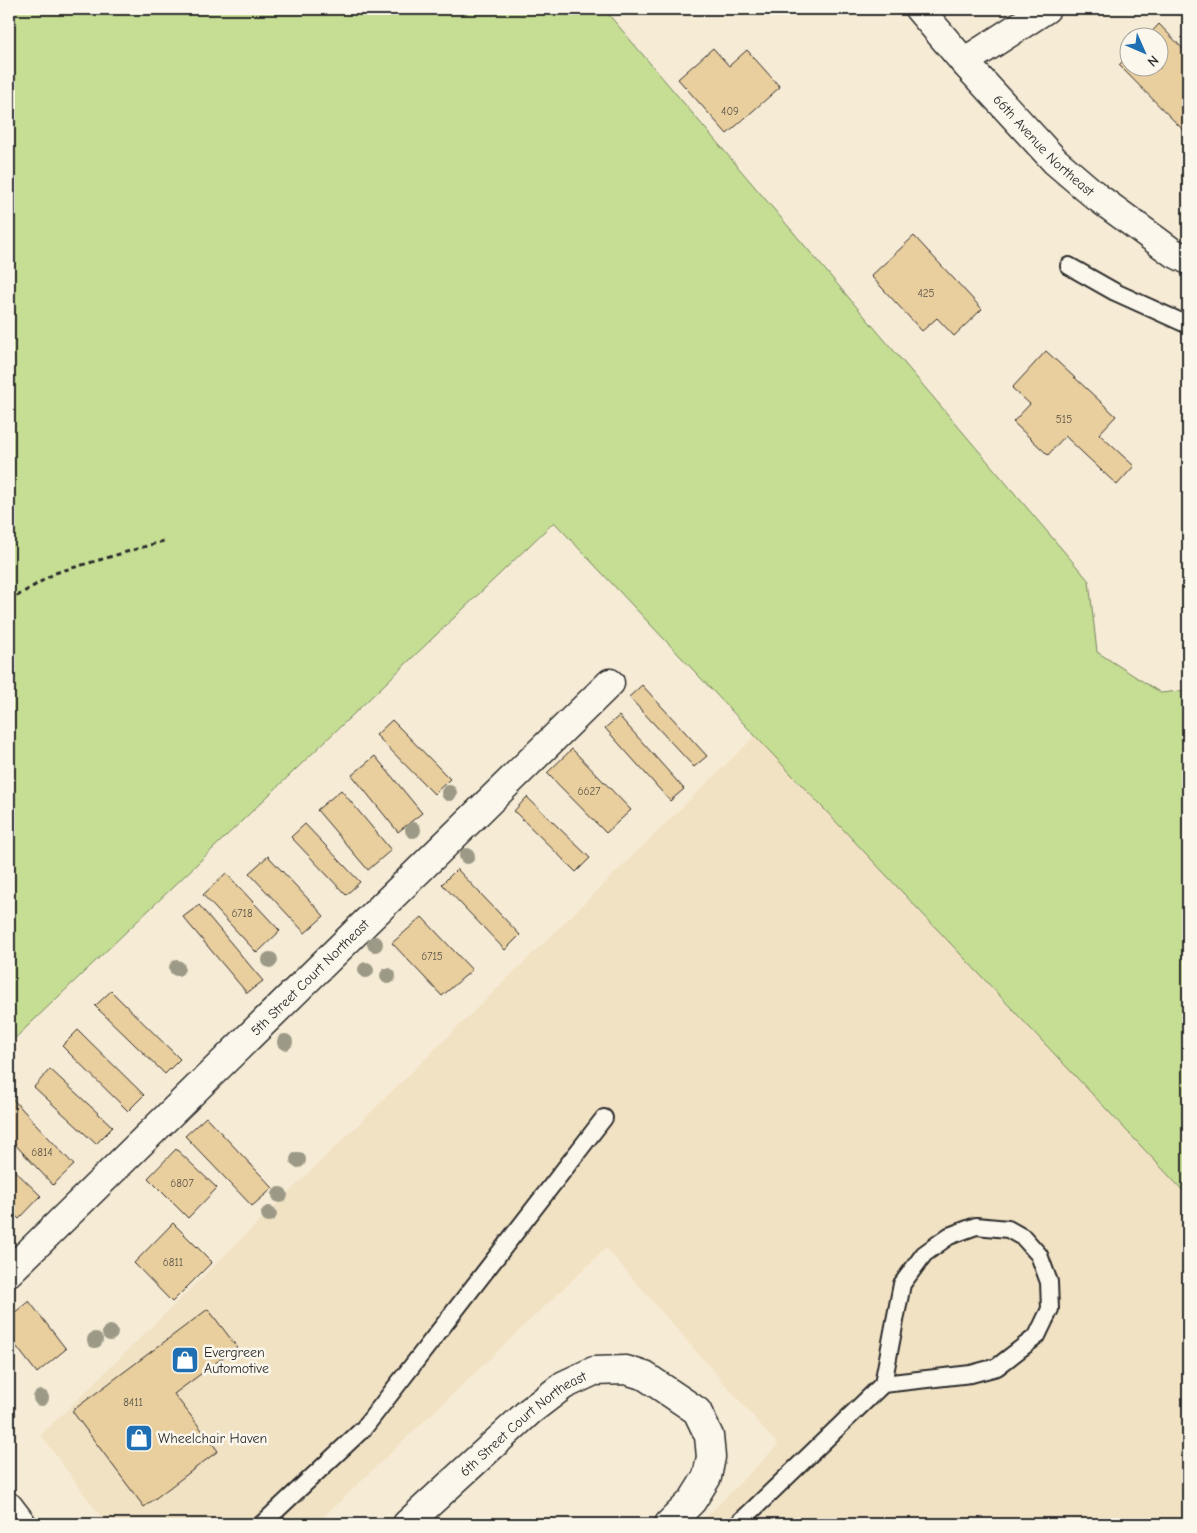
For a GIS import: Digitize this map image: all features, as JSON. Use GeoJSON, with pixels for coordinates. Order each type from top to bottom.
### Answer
{"type":"FeatureCollection","features":[{"type":"Feature","properties":{"kind":"street","name":"66th Avenue Northeast"},"geometry":{"type":"LineString","coordinates":[[919,9],[964,62],[1055,161],[1097,197],[1172,252],[1188,260]]}},
{"type":"Feature","properties":{"kind":"street"},"geometry":{"type":"LineString","coordinates":[[964,62],[1046,9]]}},
{"type":"Feature","properties":{"kind":"street","name":"5th Street Court Northeast"},"geometry":{"type":"LineString","coordinates":[[9,1272],[610,683]]}},
{"type":"Feature","properties":{"kind":"street","name":"6th Street Court Northeast"},"geometry":{"type":"LineString","coordinates":[[407,1524],[530,1411],[564,1385],[594,1371],[626,1370],[645,1376],[697,1411],[708,1436],[711,1456],[707,1477],[692,1501],[669,1524]]}},
{"type":"Feature","properties":{"kind":"street"},"geometry":{"type":"LineString","coordinates":[[9,1507],[22,1524]]}},
{"type":"Feature","properties":{"kind":"lane"},"geometry":{"type":"LineString","coordinates":[[1069,266],[1115,292],[1188,325]]}},
{"type":"Feature","properties":{"kind":"lane"},"geometry":{"type":"LineString","coordinates":[[262,1524],[364,1428],[604,1118]]}},
{"type":"Feature","properties":{"kind":"lane"},"geometry":{"type":"LineString","coordinates":[[738,1524],[883,1384],[902,1284],[924,1254],[949,1236],[976,1226],[1008,1228],[1024,1238],[1039,1255],[1049,1282],[1050,1309],[1037,1336],[997,1367],[972,1374],[883,1384]]}},
{"type":"Feature","properties":{"kind":"path"},"geometry":{"type":"LineString","coordinates":[[9,601],[55,573],[167,540]]}},
{"type":"Feature","properties":{"kind":"shaded area"},"geometry":{"type":"Polygon","coordinates":[[[755,736],[1188,1196],[1188,1524],[699,1524],[778,1445],[606,1248],[316,1524],[106,1524],[41,1435],[755,736]]]}},
{"type":"Feature","properties":{"kind":"green space"},"geometry":{"type":"Polygon","coordinates":[[[9,9],[604,9],[1089,581],[1097,652],[1161,693],[1188,690],[1188,1196],[554,522],[9,1044],[9,9]]]}},
{"type":"Feature","properties":{"kind":"building"},"geometry":{"type":"Polygon","coordinates":[[[1170,35],[1188,54],[1188,135],[1132,78],[1170,78],[1170,35]]]}},
{"type":"Feature","properties":{"kind":"building"},"geometry":{"type":"Polygon","coordinates":[[[713,48],[729,66],[747,50],[780,87],[727,134],[678,79],[713,48]]]}},
{"type":"Feature","properties":{"kind":"building"},"geometry":{"type":"Polygon","coordinates":[[[914,236],[982,309],[954,336],[937,318],[922,331],[871,276],[914,236]]]}},
{"type":"Feature","properties":{"kind":"building"},"geometry":{"type":"Polygon","coordinates":[[[1046,351],[1116,416],[1099,434],[1134,466],[1117,485],[1065,436],[1048,455],[1013,422],[1030,404],[1012,388],[1046,351]]]}},
{"type":"Feature","properties":{"kind":"building"},"geometry":{"type":"Polygon","coordinates":[[[642,685],[707,756],[694,767],[629,697],[642,685]]]}},
{"type":"Feature","properties":{"kind":"building"},"geometry":{"type":"Polygon","coordinates":[[[619,716],[684,789],[670,801],[605,728],[619,716]]]}},
{"type":"Feature","properties":{"kind":"building"},"geometry":{"type":"Polygon","coordinates":[[[392,720],[450,779],[434,794],[376,735],[392,720]]]}},
{"type":"Feature","properties":{"kind":"building"},"geometry":{"type":"Polygon","coordinates":[[[572,749],[631,810],[606,833],[547,773],[572,749]]]}},
{"type":"Feature","properties":{"kind":"building"},"geometry":{"type":"Polygon","coordinates":[[[375,756],[422,813],[398,832],[352,775],[375,756]]]}},
{"type":"Feature","properties":{"kind":"building"},"geometry":{"type":"Polygon","coordinates":[[[341,790],[391,850],[368,870],[317,810],[341,790]]]}},
{"type":"Feature","properties":{"kind":"building"},"geometry":{"type":"Polygon","coordinates":[[[527,797],[590,858],[576,872],[514,811],[527,797]]]}},
{"type":"Feature","properties":{"kind":"building"},"geometry":{"type":"Polygon","coordinates":[[[305,824],[360,882],[346,895],[291,837],[305,824]]]}},
{"type":"Feature","properties":{"kind":"building"},"geometry":{"type":"Polygon","coordinates":[[[268,856],[324,916],[305,933],[249,873],[268,856]]]}},
{"type":"Feature","properties":{"kind":"building"},"geometry":{"type":"Polygon","coordinates":[[[457,869],[520,935],[505,950],[442,884],[457,869]]]}},
{"type":"Feature","properties":{"kind":"building"},"geometry":{"type":"Polygon","coordinates":[[[226,873],[280,931],[257,953],[203,895],[226,873]]]}},
{"type":"Feature","properties":{"kind":"building"},"geometry":{"type":"Polygon","coordinates":[[[199,905],[263,981],[247,993],[183,917],[199,905]]]}},
{"type":"Feature","properties":{"kind":"building"},"geometry":{"type":"Polygon","coordinates":[[[422,917],[472,970],[442,996],[392,943],[422,917]]]}},
{"type":"Feature","properties":{"kind":"building"},"geometry":{"type":"Polygon","coordinates":[[[111,991],[180,1059],[165,1074],[95,1006],[111,991]]]}},
{"type":"Feature","properties":{"kind":"building"},"geometry":{"type":"Polygon","coordinates":[[[78,1030],[144,1095],[128,1111],[62,1046],[78,1030]]]}},
{"type":"Feature","properties":{"kind":"building"},"geometry":{"type":"Polygon","coordinates":[[[50,1069],[113,1127],[96,1144],[34,1087],[50,1069]]]}},
{"type":"Feature","properties":{"kind":"building"},"geometry":{"type":"Polygon","coordinates":[[[9,1095],[74,1165],[53,1185],[9,1138],[9,1095]]]}},
{"type":"Feature","properties":{"kind":"building"},"geometry":{"type":"Polygon","coordinates":[[[206,1117],[273,1188],[252,1206],[185,1136],[206,1117]]]}},
{"type":"Feature","properties":{"kind":"building"},"geometry":{"type":"Polygon","coordinates":[[[176,1149],[217,1188],[188,1218],[148,1178],[176,1149]]]}},
{"type":"Feature","properties":{"kind":"building"},"geometry":{"type":"Polygon","coordinates":[[[9,1165],[41,1196],[19,1219],[9,1209],[9,1165]]]}},
{"type":"Feature","properties":{"kind":"building"},"geometry":{"type":"Polygon","coordinates":[[[173,1223],[212,1262],[172,1302],[134,1263],[173,1223]]]}},
{"type":"Feature","properties":{"kind":"building"},"geometry":{"type":"Polygon","coordinates":[[[29,1301],[66,1349],[37,1373],[9,1337],[9,1317],[29,1301]]]}},
{"type":"Feature","properties":{"kind":"building"},"geometry":{"type":"Polygon","coordinates":[[[208,1309],[237,1347],[174,1394],[218,1451],[144,1507],[72,1411],[208,1309]]]}},
{"type":"Feature","properties":{"kind":"place","name":"Evergreen Automotive"},"geometry":{"type":"Point","coordinates":[185,1360]}},
{"type":"Feature","properties":{"kind":"place","name":"Wheelchair Haven"},"geometry":{"type":"Point","coordinates":[139,1438]}}]}
